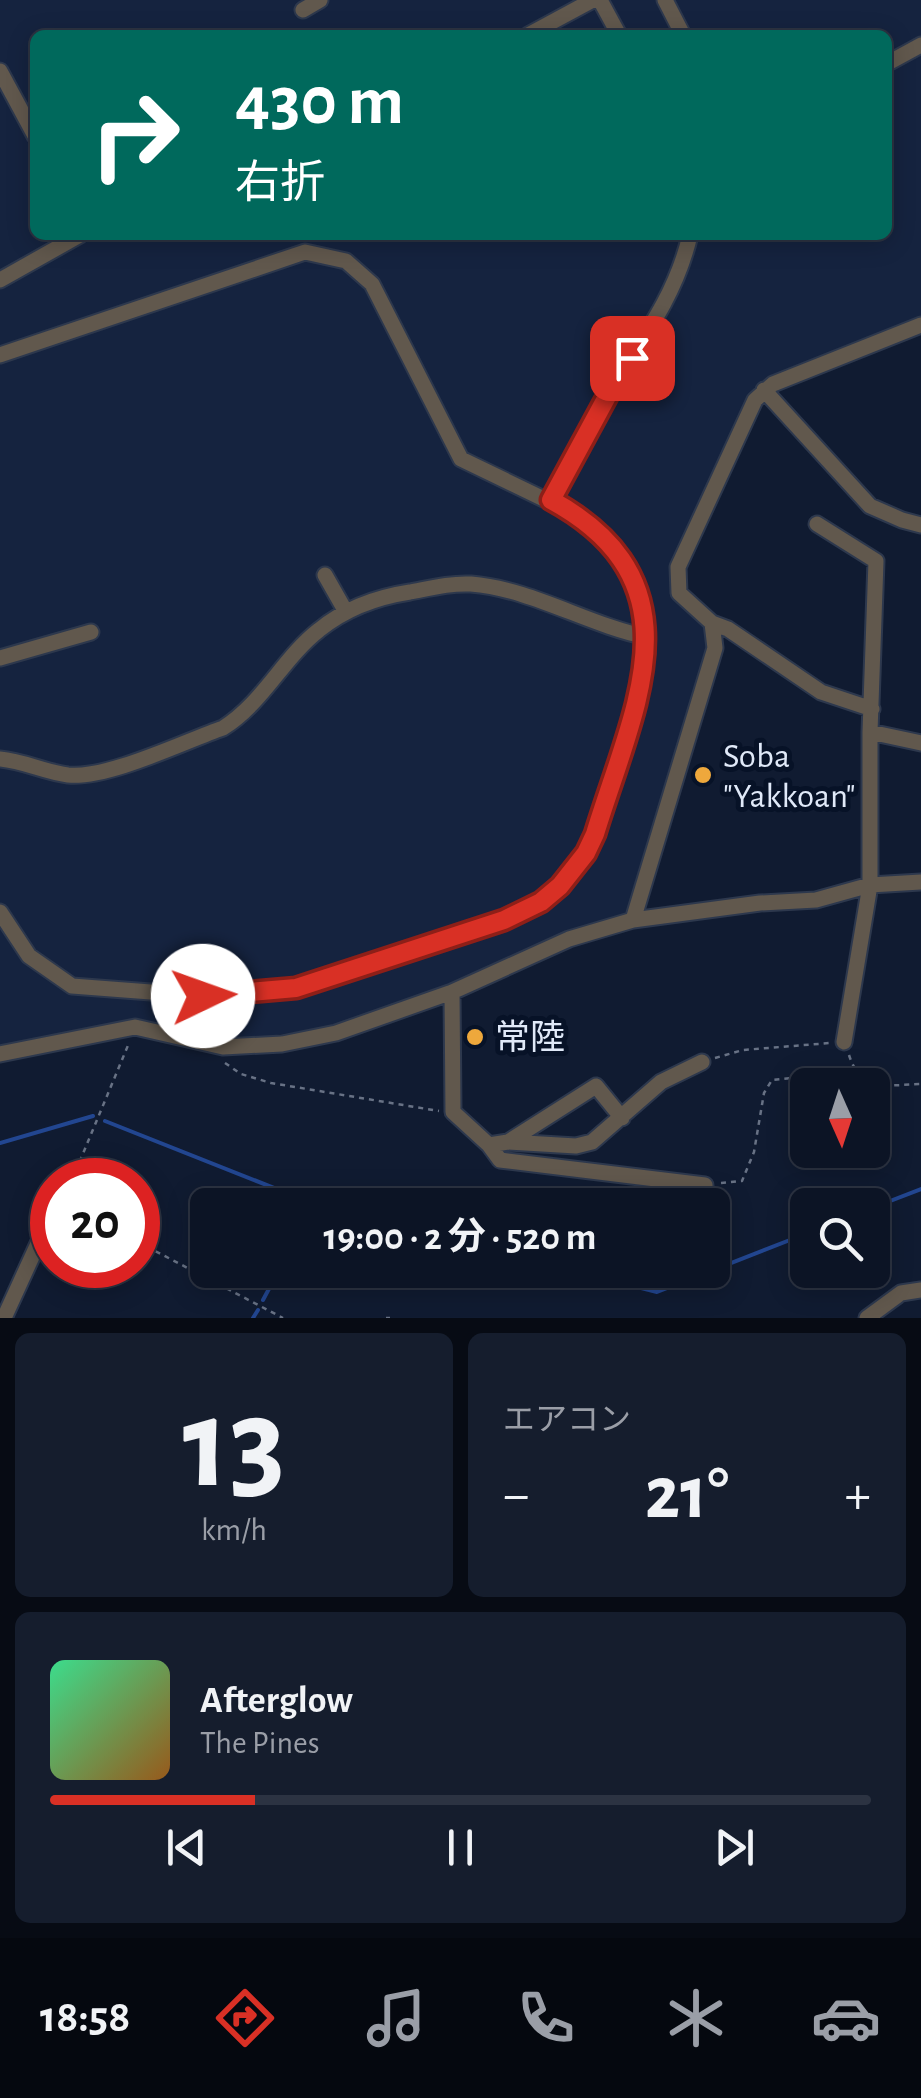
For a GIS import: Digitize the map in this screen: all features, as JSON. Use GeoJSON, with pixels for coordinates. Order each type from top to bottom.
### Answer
{"type":"FeatureCollection","features":[{"type":"Feature","properties":{"kind":"street"},"geometry":{"type":"LineString","coordinates":[[303,10],[320,0]]}},
{"type":"Feature","properties":{"kind":"street"},"geometry":{"type":"LineString","coordinates":[[538,30],[597,0],[616,30]]}},
{"type":"Feature","properties":{"kind":"street"},"geometry":{"type":"LineString","coordinates":[[665,0],[680,30]]}},
{"type":"Feature","properties":{"kind":"street"},"geometry":{"type":"LineString","coordinates":[[892,61],[921,46]]}},
{"type":"Feature","properties":{"kind":"street"},"geometry":{"type":"LineString","coordinates":[[0,72],[30,127]]}},
{"type":"Feature","properties":{"kind":"street"},"geometry":{"type":"LineString","coordinates":[[0,280],[71,240]]}},
{"type":"Feature","properties":{"kind":"street"},"geometry":{"type":"LineString","coordinates":[[551,500],[616,380],[661,313],[679,274],[689,240]]}},
{"type":"Feature","properties":{"kind":"street"},"geometry":{"type":"LineString","coordinates":[[0,356],[305,244],[346,261],[372,284],[461,458],[551,500],[598,531],[627,566],[638,588],[647,637],[644,674],[586,853],[560,886],[541,902],[504,920],[316,982],[275,992],[203,996],[72,986],[29,956],[0,912]]}},
{"type":"Feature","properties":{"kind":"street"},"geometry":{"type":"LineString","coordinates":[[872,709],[820,692],[728,628],[712,623],[679,593],[678,568],[755,400],[764,390],[921,325]]}},
{"type":"Feature","properties":{"kind":"street"},"geometry":{"type":"LineString","coordinates":[[764,390],[870,506],[921,525]]}},
{"type":"Feature","properties":{"kind":"street"},"geometry":{"type":"LineString","coordinates":[[817,524],[876,561],[870,886],[844,1042]]}},
{"type":"Feature","properties":{"kind":"street"},"geometry":{"type":"LineString","coordinates":[[325,575],[346,612]]}},
{"type":"Feature","properties":{"kind":"street"},"geometry":{"type":"LineString","coordinates":[[0,759],[18,760],[49,772],[86,775],[224,728],[239,718],[306,640],[346,612],[392,595],[437,586],[472,584],[504,590],[617,631],[647,637]]}},
{"type":"Feature","properties":{"kind":"street"},"geometry":{"type":"LineString","coordinates":[[633,920],[715,648],[712,623]]}},
{"type":"Feature","properties":{"kind":"street"},"geometry":{"type":"LineString","coordinates":[[0,658],[91,632]]}},
{"type":"Feature","properties":{"kind":"street"},"geometry":{"type":"LineString","coordinates":[[870,732],[921,743]]}},
{"type":"Feature","properties":{"kind":"street"},"geometry":{"type":"LineString","coordinates":[[0,1054],[135,1027],[223,1047],[282,1044],[336,1033],[452,992],[570,938],[633,920],[760,903],[816,900],[870,886],[921,882]]}},
{"type":"Feature","properties":{"kind":"street"},"geometry":{"type":"LineString","coordinates":[[194,1040],[203,996],[203,964]]}},
{"type":"Feature","properties":{"kind":"street"},"geometry":{"type":"LineString","coordinates":[[452,992],[453,1112],[490,1145],[500,1160],[705,1185]]}},
{"type":"Feature","properties":{"kind":"street"},"geometry":{"type":"LineString","coordinates":[[490,1145],[508,1142],[576,1146],[592,1142],[661,1082],[702,1062]]}},
{"type":"Feature","properties":{"kind":"street"},"geometry":{"type":"LineString","coordinates":[[508,1142],[596,1086],[622,1118]]}},
{"type":"Feature","properties":{"kind":"street"},"geometry":{"type":"LineString","coordinates":[[4,1318],[30,1261]]}},
{"type":"Feature","properties":{"kind":"street"},"geometry":{"type":"LineString","coordinates":[[867,1318],[901,1293],[921,1290]]}},
{"type":"Feature","properties":{"kind":"path"},"geometry":{"type":"LineString","coordinates":[[81,1158],[135,1027]]}},
{"type":"Feature","properties":{"kind":"path"},"geometry":{"type":"LineString","coordinates":[[702,1062],[744,1050],[844,1042],[853,1068]]}},
{"type":"Feature","properties":{"kind":"path"},"geometry":{"type":"LineString","coordinates":[[223,1047],[227,1068],[270,1083],[453,1112]]}},
{"type":"Feature","properties":{"kind":"path"},"geometry":{"type":"LineString","coordinates":[[705,1185],[742,1181],[754,1152],[764,1093],[772,1080],[790,1078]]}},
{"type":"Feature","properties":{"kind":"path"},"geometry":{"type":"LineString","coordinates":[[890,1085],[921,1084]]}},
{"type":"Feature","properties":{"kind":"path"},"geometry":{"type":"LineString","coordinates":[[160,1253],[284,1318]]}},
{"type":"Feature","properties":{"kind":"shaded area"},"geometry":{"type":"Polygon","coordinates":[[[0,0],[921,0],[921,320],[763,381],[755,388],[670,574],[674,596],[711,635],[635,898],[622,917],[442,989],[332,1026],[246,1040],[127,1020],[0,1045],[0,0]]]}},
{"type":"Feature","properties":{"kind":"waterway"},"geometry":{"type":"LineString","coordinates":[[0,1143],[93,1116]]}},
{"type":"Feature","properties":{"kind":"waterway"},"geometry":{"type":"LineString","coordinates":[[105,1121],[274,1188]]}},
{"type":"Feature","properties":{"kind":"waterway"},"geometry":{"type":"LineString","coordinates":[[890,1201],[921,1189]]}},
{"type":"Feature","properties":{"kind":"waterway"},"geometry":{"type":"LineString","coordinates":[[730,1263],[790,1240]]}},
{"type":"Feature","properties":{"kind":"waterway"},"geometry":{"type":"LineString","coordinates":[[263,1300],[269,1288]]}},
{"type":"Feature","properties":{"kind":"waterway"},"geometry":{"type":"LineString","coordinates":[[641,1288],[657,1292],[667,1288]]}},
{"type":"Feature","properties":{"kind":"waterway"},"geometry":{"type":"LineString","coordinates":[[253,1318],[258,1310]]}},
{"type":"Feature","properties":{"kind":"place","name":"Soba \"Yakkoan\""},"geometry":{"type":"Point","coordinates":[703,775]}},
{"type":"Feature","properties":{"kind":"place","name":"常陸"},"geometry":{"type":"Point","coordinates":[475,1037]}},
{"type":"Feature","properties":{"kind":"route"},"geometry":{"type":"LineString","coordinates":[[203,996],[296,988],[504,920],[541,902],[560,886],[586,853],[644,674],[647,637],[638,588],[627,566],[598,531],[551,500],[632,358]]}}]}
